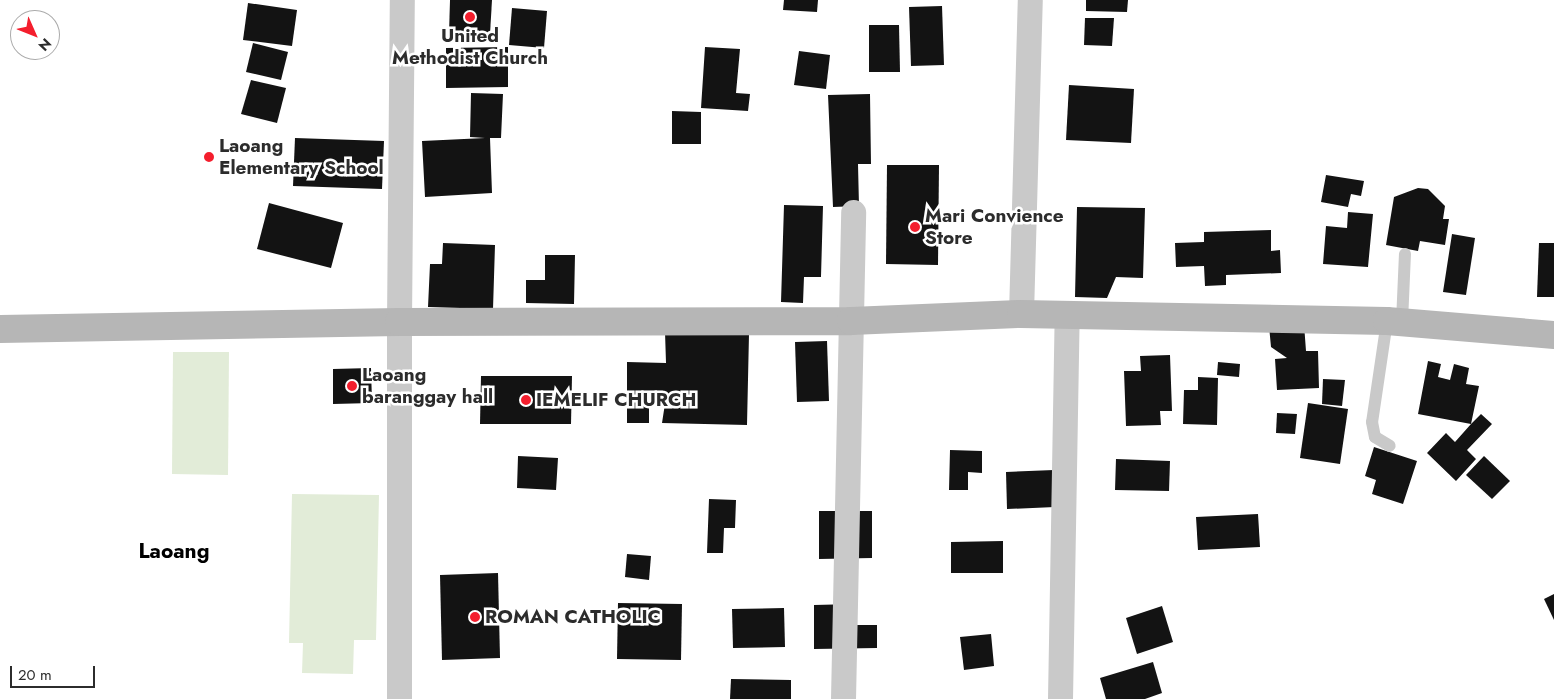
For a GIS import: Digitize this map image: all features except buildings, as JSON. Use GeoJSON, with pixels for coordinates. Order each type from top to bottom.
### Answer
{"type":"FeatureCollection","features":[{"type":"Feature","properties":{"kind":"street"},"geometry":{"type":"LineString","coordinates":[[400,699],[399,322],[402,0]]}},
{"type":"Feature","properties":{"kind":"street"},"geometry":{"type":"LineString","coordinates":[[1020,314],[1030,0]]}},
{"type":"Feature","properties":{"kind":"street"},"geometry":{"type":"LineString","coordinates":[[843,699],[853,212]]}},
{"type":"Feature","properties":{"kind":"street"},"geometry":{"type":"LineString","coordinates":[[0,329],[399,322],[851,321],[1020,314],[1395,322],[1554,335]]}},
{"type":"Feature","properties":{"kind":"street"},"geometry":{"type":"LineString","coordinates":[[1060,699],[1067,316]]}},
{"type":"Feature","properties":{"kind":"lane"},"geometry":{"type":"LineString","coordinates":[[1390,446],[1375,437],[1372,422],[1395,322],[1405,254]]}},
{"type":"Feature","properties":{"kind":"green space"},"geometry":{"type":"Polygon","coordinates":[[[173,352],[229,352],[228,475],[172,474],[173,352]]]}},
{"type":"Feature","properties":{"kind":"green space"},"geometry":{"type":"Polygon","coordinates":[[[292,494],[379,495],[376,640],[354,640],[353,674],[302,673],[303,643],[289,643],[292,494]]]}},
{"type":"Feature","properties":{"kind":"place","name":"United Methodist Church"},"geometry":{"type":"Point","coordinates":[470,17]}},
{"type":"Feature","properties":{"kind":"place","name":"Laoang Elementary School"},"geometry":{"type":"Point","coordinates":[209,157]}},
{"type":"Feature","properties":{"kind":"place","name":"Mari Convience Store"},"geometry":{"type":"Point","coordinates":[915,227]}},
{"type":"Feature","properties":{"kind":"place","name":"Laoang baranggay hall"},"geometry":{"type":"Point","coordinates":[352,386]}},
{"type":"Feature","properties":{"kind":"place","name":"IEMELIF CHURCH"},"geometry":{"type":"Point","coordinates":[526,400]}},
{"type":"Feature","properties":{"kind":"place","name":"ROMAN CATHOLIC"},"geometry":{"type":"Point","coordinates":[475,617]}},
{"type":"Feature","properties":{"kind":"district","name":"Laoang"},"geometry":{"type":"Point","coordinates":[174,551]}}]}
